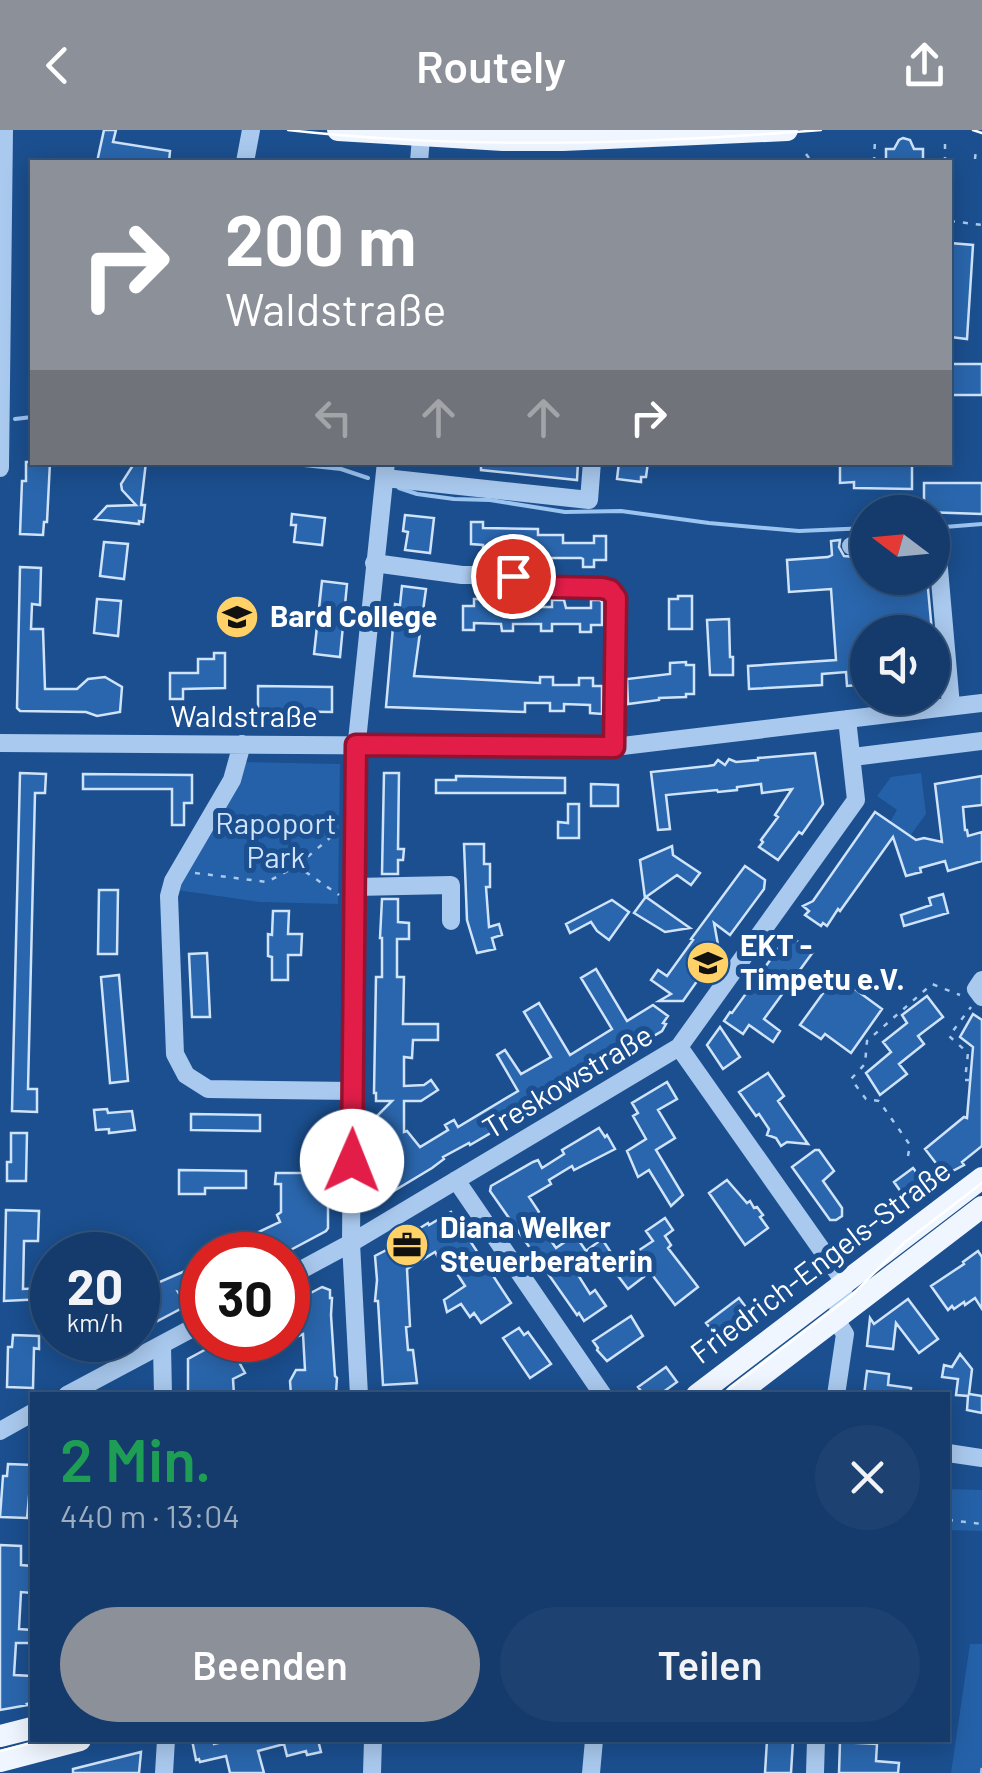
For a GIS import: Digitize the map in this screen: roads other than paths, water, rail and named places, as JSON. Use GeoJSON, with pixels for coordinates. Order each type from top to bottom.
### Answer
{"type":"FeatureCollection","features":[{"type":"Feature","properties":{"kind":"main road"},"geometry":{"type":"LineString","coordinates":[[338,130],[503,140],[788,130]]}},
{"type":"Feature","properties":{"kind":"main road","name":"Friedrich-Engels-Straße"},"geometry":{"type":"LineString","coordinates":[[701,1392],[982,1178]]}},
{"type":"Feature","properties":{"kind":"main road","name":"Friedrich-Engels-Straße"},"geometry":{"type":"LineString","coordinates":[[740,1392],[982,1208]]}},
{"type":"Feature","properties":{"kind":"main road"},"geometry":{"type":"LineString","coordinates":[[0,1736],[30,1728]]}},
{"type":"Feature","properties":{"kind":"main road"},"geometry":{"type":"LineString","coordinates":[[0,1761],[72,1742]]}},
{"type":"Feature","properties":{"kind":"street"},"geometry":{"type":"LineString","coordinates":[[0,468],[4,130]]}},
{"type":"Feature","properties":{"kind":"street"},"geometry":{"type":"LineString","coordinates":[[246,160],[252,130]]}},
{"type":"Feature","properties":{"kind":"street"},"geometry":{"type":"LineString","coordinates":[[418,160],[421,137]]}},
{"type":"Feature","properties":{"kind":"street"},"geometry":{"type":"LineString","coordinates":[[360,1392],[351,1243],[348,892],[356,745],[386,470],[588,500],[592,465]]}},
{"type":"Feature","properties":{"kind":"street"},"geometry":{"type":"LineString","coordinates":[[374,563],[462,575],[513,576],[552,587],[610,590],[616,598],[614,747]]}},
{"type":"Feature","properties":{"kind":"street"},"geometry":{"type":"LineString","coordinates":[[941,595],[951,706]]}},
{"type":"Feature","properties":{"kind":"street","name":"Waldstraße"},"geometry":{"type":"LineString","coordinates":[[0,743],[614,747],[982,702]]}},
{"type":"Feature","properties":{"kind":"street"},"geometry":{"type":"LineString","coordinates":[[847,718],[853,757],[982,741]]}},
{"type":"Feature","properties":{"kind":"street"},"geometry":{"type":"LineString","coordinates":[[242,744],[232,780],[168,896],[176,1054],[186,1075],[201,1086],[216,1090],[352,1091]]}},
{"type":"Feature","properties":{"kind":"street","name":"Treskowstraße"},"geometry":{"type":"LineString","coordinates":[[310,1265],[680,1047],[856,800],[853,757]]}},
{"type":"Feature","properties":{"kind":"street"},"geometry":{"type":"LineString","coordinates":[[348,892],[451,885],[451,921]]}},
{"type":"Feature","properties":{"kind":"street"},"geometry":{"type":"LineString","coordinates":[[978,999],[976,989],[982,980]]}},
{"type":"Feature","properties":{"kind":"street"},"geometry":{"type":"LineString","coordinates":[[680,1047],[845,1283],[836,1320],[846,1334],[836,1392]]}},
{"type":"Feature","properties":{"kind":"street"},"geometry":{"type":"LineString","coordinates":[[456,1180],[600,1392]]}},
{"type":"Feature","properties":{"kind":"street"},"geometry":{"type":"LineString","coordinates":[[73,1392],[180,1335]]}},
{"type":"Feature","properties":{"kind":"street"},"geometry":{"type":"LineString","coordinates":[[162,1345],[163,1392]]}},
{"type":"Feature","properties":{"kind":"street"},"geometry":{"type":"LineString","coordinates":[[0,1430],[30,1415]]}},
{"type":"Feature","properties":{"kind":"street"},"geometry":{"type":"LineString","coordinates":[[950,1453],[982,1458]]}},
{"type":"Feature","properties":{"kind":"street"},"geometry":{"type":"LineString","coordinates":[[164,1773],[166,1742]]}},
{"type":"Feature","properties":{"kind":"street"},"geometry":{"type":"LineString","coordinates":[[372,1773],[373,1742]]}},
{"type":"Feature","properties":{"kind":"street"},"geometry":{"type":"LineString","coordinates":[[591,1773],[594,1742]]}},
{"type":"Feature","properties":{"kind":"street"},"geometry":{"type":"LineString","coordinates":[[815,1773],[816,1742]]}},
{"type":"Feature","properties":{"kind":"waterway"},"geometry":{"type":"LineString","coordinates":[[15,419],[30,417]]}},
{"type":"Feature","properties":{"kind":"waterway"},"geometry":{"type":"LineString","coordinates":[[304,465],[341,469],[368,478]]}},
{"type":"Feature","properties":{"kind":"waterway"},"geometry":{"type":"LineString","coordinates":[[399,488],[417,494],[565,512],[621,511],[799,531],[850,529]]}},
{"type":"Feature","properties":{"kind":"waterway"},"geometry":{"type":"LineString","coordinates":[[950,527],[982,524]]}},
{"type":"Feature","properties":{"kind":"tram line"},"geometry":{"type":"LineString","coordinates":[[288,130],[421,140],[554,143],[821,130]]}},
{"type":"Feature","properties":{"kind":"tram line"},"geometry":{"type":"LineString","coordinates":[[973,130],[982,133]]}},
{"type":"Feature","properties":{"kind":"tram line"},"geometry":{"type":"LineString","coordinates":[[725,1392],[852,1295],[904,1243],[982,1183]]}},
{"type":"Feature","properties":{"kind":"tram line"},"geometry":{"type":"LineString","coordinates":[[0,1751],[37,1742]]}},
{"type":"Feature","properties":{"kind":"place","name":"Bard College"},"geometry":{"type":"Point","coordinates":[237,617]}},
{"type":"Feature","properties":{"kind":"place","name":"EKT - Timpetu e.V."},"geometry":{"type":"Point","coordinates":[708,963]}},
{"type":"Feature","properties":{"kind":"place","name":"Diana Welker Steuerberaterin"},"geometry":{"type":"Point","coordinates":[407,1245]}},
{"type":"Feature","properties":{"kind":"park label","name":"Rapoport Park"},"geometry":{"type":"Point","coordinates":[276,841]}}]}
